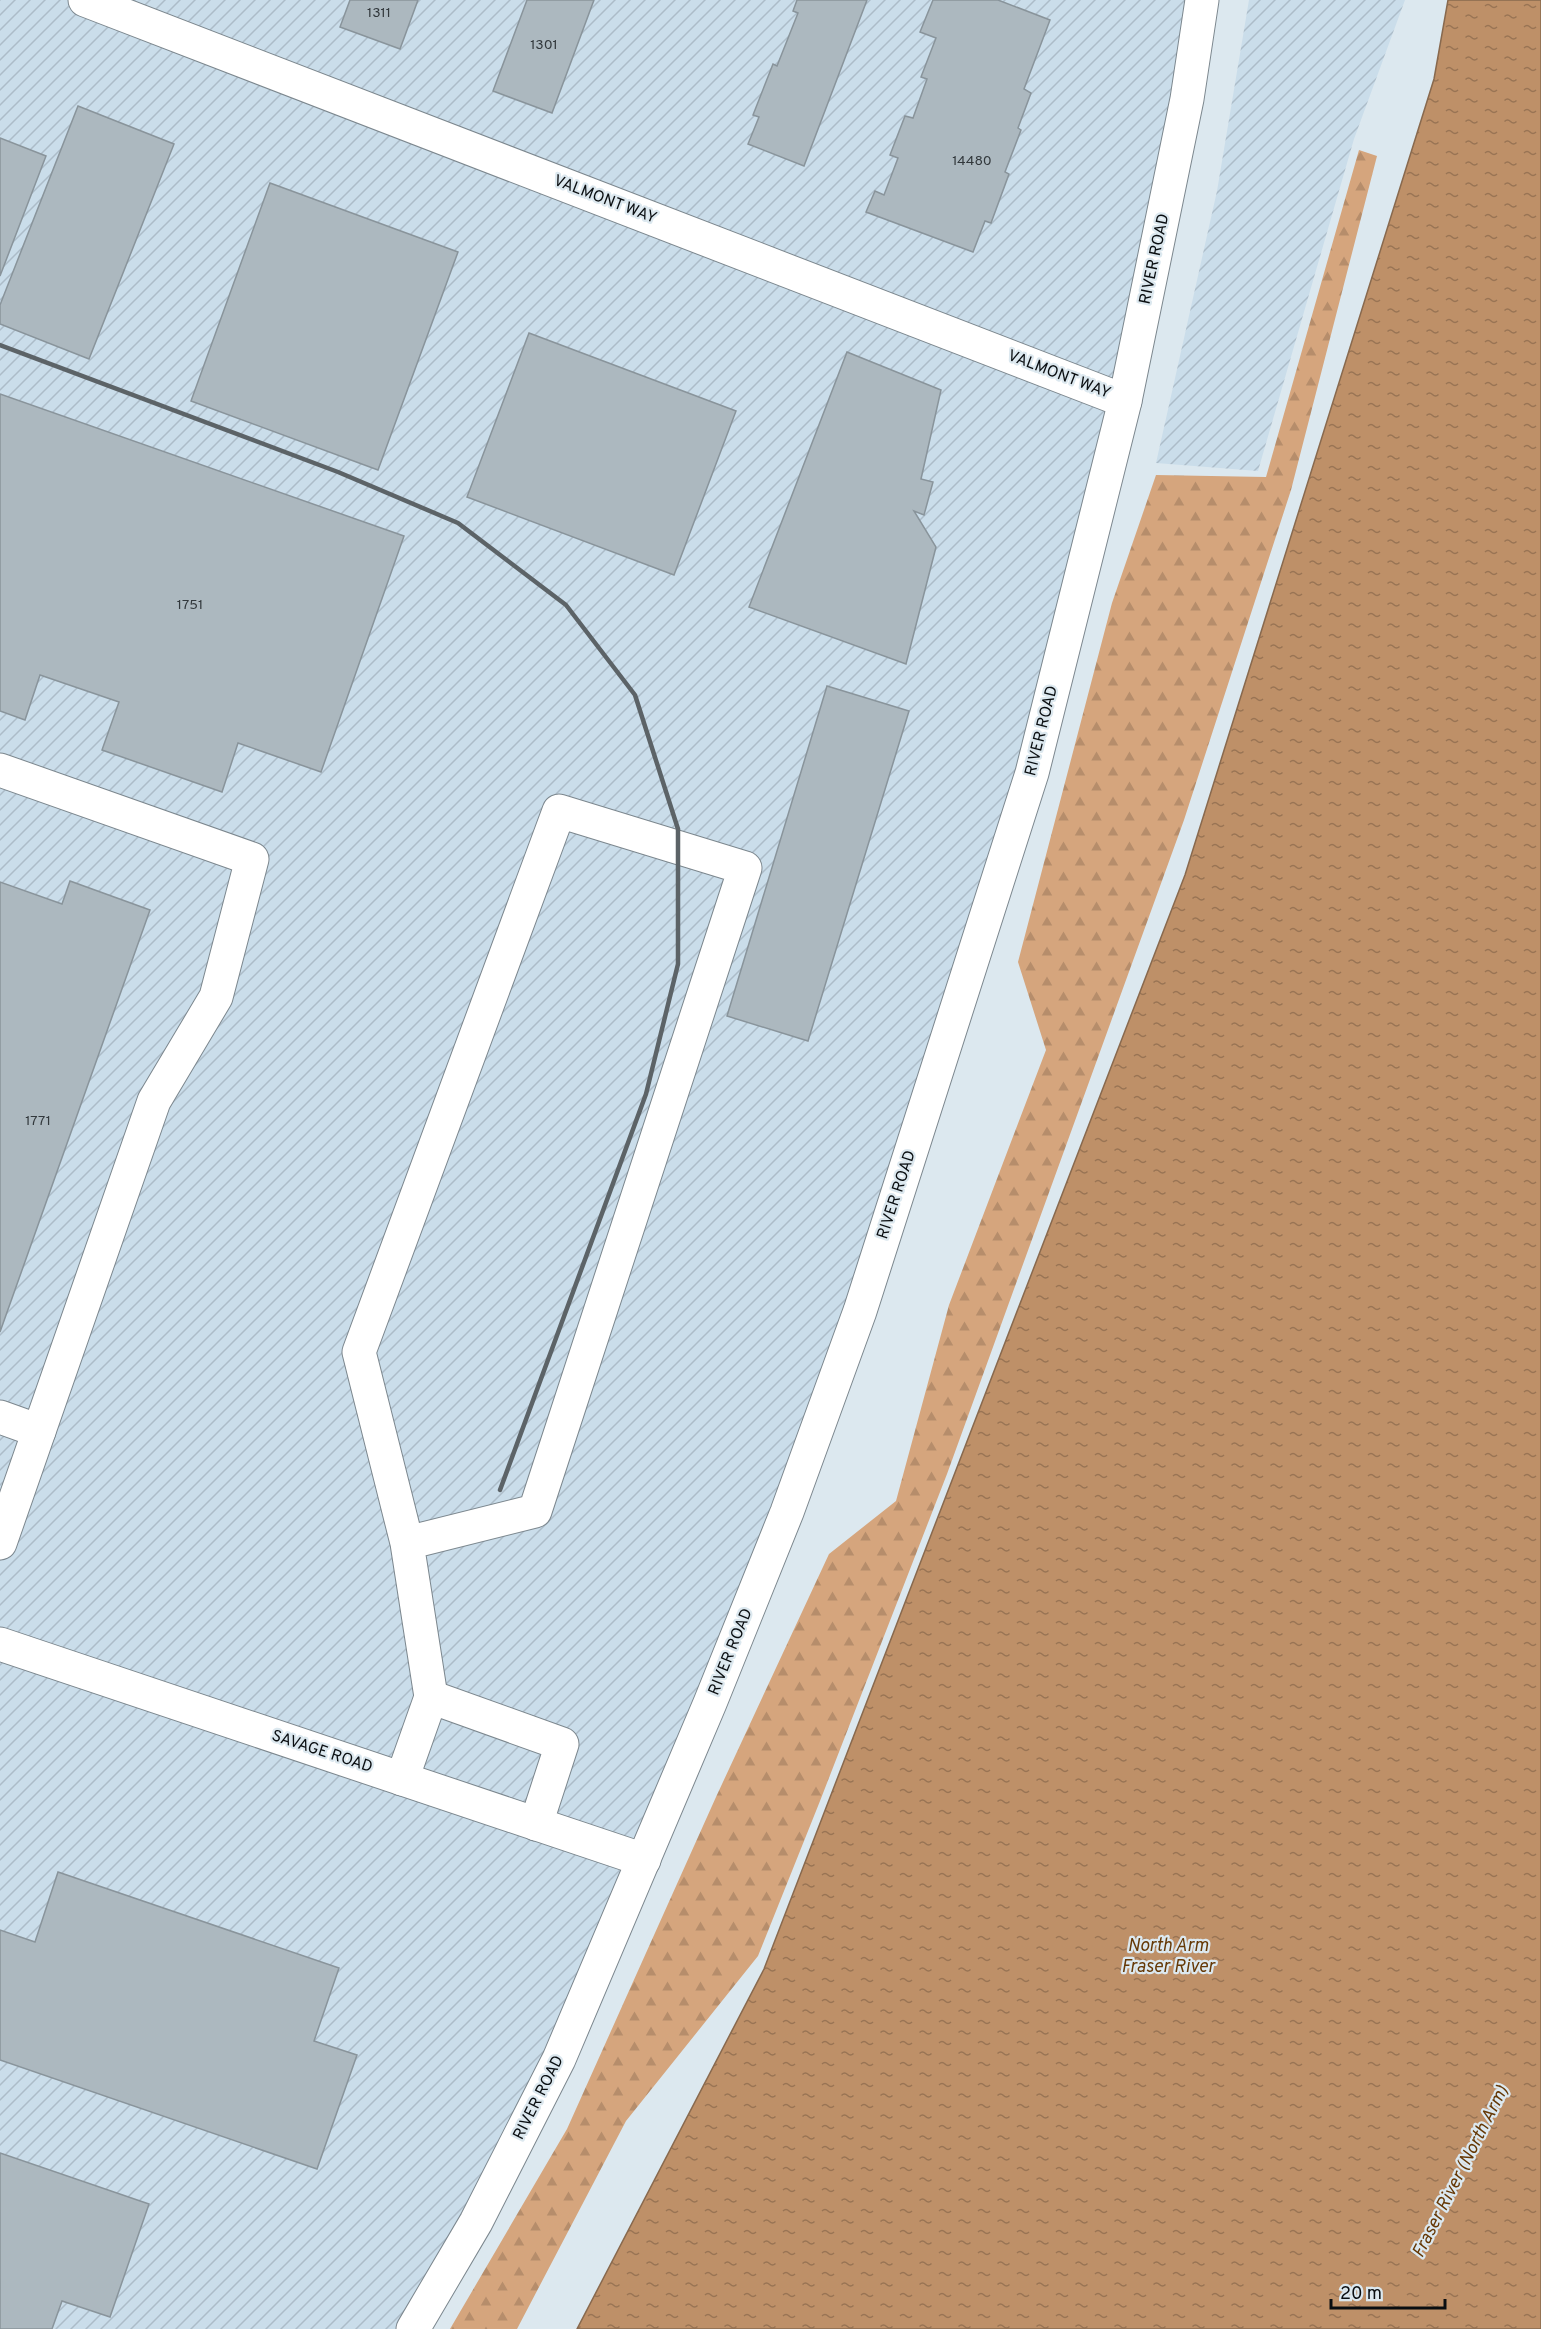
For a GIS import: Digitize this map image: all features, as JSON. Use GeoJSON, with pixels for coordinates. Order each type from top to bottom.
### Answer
{"type":"FeatureCollection","features":[{"type":"Feature","properties":{"kind":"street","name":"VALMONT WAY"},"geometry":{"type":"LineString","coordinates":[[85,0],[1125,401]]}},
{"type":"Feature","properties":{"kind":"street","name":"RIVER ROAD"},"geometry":{"type":"LineString","coordinates":[[413,2329],[476,2222],[559,2060],[710,1703],[787,1512],[860,1311],[1032,773],[1125,401],[1187,99],[1202,0]]}},
{"type":"Feature","properties":{"kind":"street"},"geometry":{"type":"LineString","coordinates":[[0,770],[252,860],[216,998],[154,1101],[39,1431],[2,1530]]}},
{"type":"Feature","properties":{"kind":"street"},"geometry":{"type":"LineString","coordinates":[[402,1779],[431,1697],[407,1543],[359,1352],[560,811],[745,868],[535,1511],[407,1543]]}},
{"type":"Feature","properties":{"kind":"street"},"geometry":{"type":"LineString","coordinates":[[0,1417],[39,1431]]}},
{"type":"Feature","properties":{"kind":"street","name":"SAVAGE ROAD"},"geometry":{"type":"LineString","coordinates":[[0,1644],[644,1860]]}},
{"type":"Feature","properties":{"kind":"street"},"geometry":{"type":"LineString","coordinates":[[431,1697],[562,1744],[536,1824]]}},
{"type":"Feature","properties":{"kind":"shaded area"},"geometry":{"type":"Polygon","coordinates":[[[0,0],[1202,0],[1032,773],[710,1703],[413,2329],[0,2329],[0,0]]]}},
{"type":"Feature","properties":{"kind":"shaded area"},"geometry":{"type":"Polygon","coordinates":[[[1249,0],[1405,0],[1354,139],[1258,471],[1156,463],[1217,191],[1249,0]]]}},
{"type":"Feature","properties":{"kind":"green space"},"geometry":{"type":"Polygon","coordinates":[[[1359,150],[1377,156],[1291,490],[1184,820],[947,1474],[758,1956],[626,2121],[517,2329],[450,2329],[567,2129],[716,1797],[829,1554],[896,1501],[949,1305],[1046,1050],[1018,962],[1112,603],[1156,475],[1266,477],[1359,150]]]}},
{"type":"Feature","properties":{"kind":"water","name":"North Arm Fraser River"},"geometry":{"type":"Polygon","coordinates":[[[1448,0],[1541,0],[1541,2329],[577,2329],[764,1969],[1185,875],[1434,79],[1448,0]]]}},
{"type":"Feature","properties":{"kind":"building"},"geometry":{"type":"Polygon","coordinates":[[[350,0],[418,0],[400,49],[340,27],[350,0]]]}},
{"type":"Feature","properties":{"kind":"building"},"geometry":{"type":"Polygon","coordinates":[[[527,0],[594,0],[552,113],[493,91],[527,0]]]}},
{"type":"Feature","properties":{"kind":"building"},"geometry":{"type":"Polygon","coordinates":[[[797,0],[867,0],[804,166],[748,144],[759,117],[753,115],[773,64],[777,66],[798,13],[793,11],[797,0]]]}},
{"type":"Feature","properties":{"kind":"building"},"geometry":{"type":"Polygon","coordinates":[[[933,0],[998,0],[1050,20],[1024,89],[1031,93],[1018,128],[1021,130],[1005,172],[1009,174],[991,223],[985,221],[973,252],[866,212],[875,191],[884,195],[898,158],[890,155],[905,116],[913,118],[927,79],[921,77],[936,38],[920,32],[933,0]]]}},
{"type":"Feature","properties":{"kind":"building"},"geometry":{"type":"Polygon","coordinates":[[[78,106],[174,144],[89,359],[0,324],[0,305],[78,106]]]}},
{"type":"Feature","properties":{"kind":"building"},"geometry":{"type":"Polygon","coordinates":[[[0,138],[46,156],[0,276],[0,138]]]}},
{"type":"Feature","properties":{"kind":"building"},"geometry":{"type":"Polygon","coordinates":[[[270,183],[458,252],[378,470],[191,401],[270,183]]]}},
{"type":"Feature","properties":{"kind":"building"},"geometry":{"type":"Polygon","coordinates":[[[529,333],[736,411],[674,575],[467,497],[529,333]]]}},
{"type":"Feature","properties":{"kind":"building"},"geometry":{"type":"Polygon","coordinates":[[[847,352],[941,390],[921,479],[933,482],[924,515],[914,511],[936,547],[906,664],[749,607],[847,352]]]}},
{"type":"Feature","properties":{"kind":"building"},"geometry":{"type":"Polygon","coordinates":[[[0,394],[404,536],[321,772],[238,743],[222,792],[102,750],[119,702],[40,675],[25,720],[0,711],[0,394]]]}},
{"type":"Feature","properties":{"kind":"building"},"geometry":{"type":"Polygon","coordinates":[[[827,686],[909,711],[808,1041],[727,1016],[827,686]]]}},
{"type":"Feature","properties":{"kind":"building"},"geometry":{"type":"Polygon","coordinates":[[[70,881],[150,910],[0,1332],[0,882],[62,904],[70,881]]]}},
{"type":"Feature","properties":{"kind":"building"},"geometry":{"type":"Polygon","coordinates":[[[58,1872],[339,1968],[314,2041],[357,2055],[317,2169],[0,2060],[0,1930],[35,1942],[58,1872]]]}},
{"type":"Feature","properties":{"kind":"building"},"geometry":{"type":"Polygon","coordinates":[[[0,2153],[149,2204],[110,2317],[62,2301],[52,2329],[0,2329],[0,2153]]]}},
{"type":"Feature","properties":{"kind":"railway"},"geometry":{"type":"LineString","coordinates":[[0,345],[338,472],[458,523],[566,605],[635,695],[678,829],[678,964],[646,1094],[500,1490]]}},
{"type":"Feature","properties":{"kind":"water label","name":"Fraser River (North Arm)"},"geometry":{"type":"Point","coordinates":[1461,2172]}}]}
